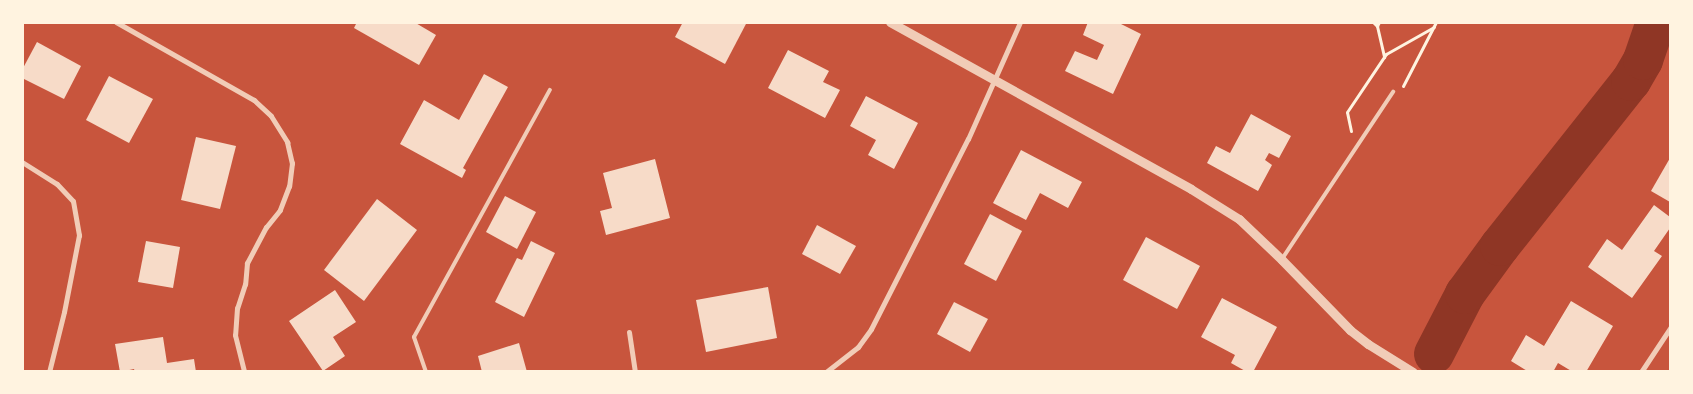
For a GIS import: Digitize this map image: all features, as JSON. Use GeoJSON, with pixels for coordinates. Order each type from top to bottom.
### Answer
{"type":"FeatureCollection","features":[{"type":"Feature","properties":{"kind":"street"},"geometry":{"type":"LineString","coordinates":[[116,22],[254,100],[271,116],[287,142],[292,163],[288,186],[280,210],[266,228],[247,264],[245,284],[237,308],[235,335],[244,372]]}},
{"type":"Feature","properties":{"kind":"street"},"geometry":{"type":"LineString","coordinates":[[890,22],[1191,189],[1239,220],[1282,260],[1350,330],[1368,344],[1413,372]]}},
{"type":"Feature","properties":{"kind":"street"},"geometry":{"type":"LineString","coordinates":[[826,372],[858,347],[871,329],[968,139],[1020,22]]}},
{"type":"Feature","properties":{"kind":"street"},"geometry":{"type":"LineString","coordinates":[[22,162],[57,184],[73,201],[79,235],[50,372]]}},
{"type":"Feature","properties":{"kind":"street"},"geometry":{"type":"LineString","coordinates":[[1641,372],[1670,328]]}},
{"type":"Feature","properties":{"kind":"street"},"geometry":{"type":"LineString","coordinates":[[629,332],[634,372]]}},
{"type":"Feature","properties":{"kind":"lane"},"geometry":{"type":"LineString","coordinates":[[426,372],[414,337],[550,90]]}},
{"type":"Feature","properties":{"kind":"lane"},"geometry":{"type":"LineString","coordinates":[[1282,260],[1393,92]]}},
{"type":"Feature","properties":{"kind":"path"},"geometry":{"type":"LineString","coordinates":[[1373,22],[1378,24],[1384,57]]}},
{"type":"Feature","properties":{"kind":"path"},"geometry":{"type":"LineString","coordinates":[[1402,87],[1436,22]]}},
{"type":"Feature","properties":{"kind":"path"},"geometry":{"type":"LineString","coordinates":[[1355,148],[1347,112],[1384,57],[1434,27]]}},
{"type":"Feature","properties":{"kind":"building"},"geometry":{"type":"Polygon","coordinates":[[[357,22],[414,22],[436,35],[419,65],[354,28],[357,22]]]}},
{"type":"Feature","properties":{"kind":"building"},"geometry":{"type":"Polygon","coordinates":[[[683,22],[747,22],[725,64],[675,37],[683,22]]]}},
{"type":"Feature","properties":{"kind":"building"},"geometry":{"type":"Polygon","coordinates":[[[1088,22],[1117,22],[1141,34],[1113,94],[1065,71],[1075,51],[1097,60],[1104,45],[1083,35],[1088,22]]]}},
{"type":"Feature","properties":{"kind":"building"},"geometry":{"type":"Polygon","coordinates":[[[37,42],[81,66],[64,99],[22,78],[22,70],[37,42]]]}},
{"type":"Feature","properties":{"kind":"building"},"geometry":{"type":"Polygon","coordinates":[[[788,50],[829,71],[823,82],[840,90],[825,118],[768,88],[788,50]]]}},
{"type":"Feature","properties":{"kind":"building"},"geometry":{"type":"Polygon","coordinates":[[[484,74],[508,87],[463,168],[466,170],[462,178],[400,144],[424,100],[459,120],[484,74]]]}},
{"type":"Feature","properties":{"kind":"building"},"geometry":{"type":"Polygon","coordinates":[[[109,76],[153,99],[129,143],[86,120],[109,76]]]}},
{"type":"Feature","properties":{"kind":"building"},"geometry":{"type":"Polygon","coordinates":[[[866,96],[918,123],[894,169],[868,155],[876,140],[850,126],[866,96]]]}},
{"type":"Feature","properties":{"kind":"building"},"geometry":{"type":"Polygon","coordinates":[[[1251,114],[1291,136],[1279,158],[1269,153],[1265,160],[1272,165],[1258,191],[1207,163],[1216,146],[1230,153],[1251,114]]]}},
{"type":"Feature","properties":{"kind":"building"},"geometry":{"type":"Polygon","coordinates":[[[196,137],[236,146],[220,209],[181,200],[196,137]]]}},
{"type":"Feature","properties":{"kind":"building"},"geometry":{"type":"Polygon","coordinates":[[[1021,150],[1082,182],[1068,208],[1040,193],[1026,220],[993,203],[1021,150]]]}},
{"type":"Feature","properties":{"kind":"building"},"geometry":{"type":"Polygon","coordinates":[[[1670,158],[1670,202],[1651,191],[1670,158]]]}},
{"type":"Feature","properties":{"kind":"building"},"geometry":{"type":"Polygon","coordinates":[[[655,159],[670,218],[606,235],[600,211],[612,208],[603,173],[655,159]]]}},
{"type":"Feature","properties":{"kind":"building"},"geometry":{"type":"Polygon","coordinates":[[[505,196],[536,212],[517,249],[486,232],[505,196]]]}},
{"type":"Feature","properties":{"kind":"building"},"geometry":{"type":"Polygon","coordinates":[[[377,199],[417,230],[364,301],[324,270],[377,199]]]}},
{"type":"Feature","properties":{"kind":"building"},"geometry":{"type":"Polygon","coordinates":[[[1654,205],[1670,217],[1670,228],[1654,251],[1662,256],[1632,298],[1588,267],[1607,239],[1622,250],[1654,205]]]}},
{"type":"Feature","properties":{"kind":"building"},"geometry":{"type":"Polygon","coordinates":[[[990,214],[1022,231],[996,281],[964,264],[990,214]]]}},
{"type":"Feature","properties":{"kind":"building"},"geometry":{"type":"Polygon","coordinates":[[[817,225],[856,246],[840,274],[802,254],[817,225]]]}},
{"type":"Feature","properties":{"kind":"building"},"geometry":{"type":"Polygon","coordinates":[[[1146,237],[1200,266],[1177,309],[1123,280],[1146,237]]]}},
{"type":"Feature","properties":{"kind":"building"},"geometry":{"type":"Polygon","coordinates":[[[146,241],[180,247],[173,288],[138,282],[146,241]]]}},
{"type":"Feature","properties":{"kind":"building"},"geometry":{"type":"Polygon","coordinates":[[[531,241],[555,253],[524,317],[495,302],[517,258],[522,260],[531,241]]]}},
{"type":"Feature","properties":{"kind":"building"},"geometry":{"type":"Polygon","coordinates":[[[768,287],[777,338],[706,352],[696,300],[768,287]]]}},
{"type":"Feature","properties":{"kind":"building"},"geometry":{"type":"Polygon","coordinates":[[[335,290],[356,322],[333,337],[345,356],[323,371],[289,321],[335,290]]]}},
{"type":"Feature","properties":{"kind":"building"},"geometry":{"type":"Polygon","coordinates":[[[1222,298],[1277,327],[1253,372],[1247,372],[1231,363],[1235,355],[1201,337],[1222,298]]]}},
{"type":"Feature","properties":{"kind":"building"},"geometry":{"type":"Polygon","coordinates":[[[1571,301],[1613,326],[1586,372],[1573,372],[1558,363],[1553,372],[1529,372],[1511,361],[1526,335],[1544,346],[1571,301]]]}},
{"type":"Feature","properties":{"kind":"building"},"geometry":{"type":"Polygon","coordinates":[[[954,302],[988,319],[970,352],[937,334],[954,302]]]}},
{"type":"Feature","properties":{"kind":"building"},"geometry":{"type":"Polygon","coordinates":[[[163,337],[167,363],[194,359],[196,372],[135,372],[134,369],[120,372],[115,344],[163,337]]]}},
{"type":"Feature","properties":{"kind":"building"},"geometry":{"type":"Polygon","coordinates":[[[519,343],[527,372],[482,372],[478,356],[519,343]]]}},
{"type":"Feature","properties":{"kind":"waterway"},"geometry":{"type":"LineString","coordinates":[[1434,354],[1465,294],[1500,246],[1631,81],[1643,60],[1656,22]]}}]}
